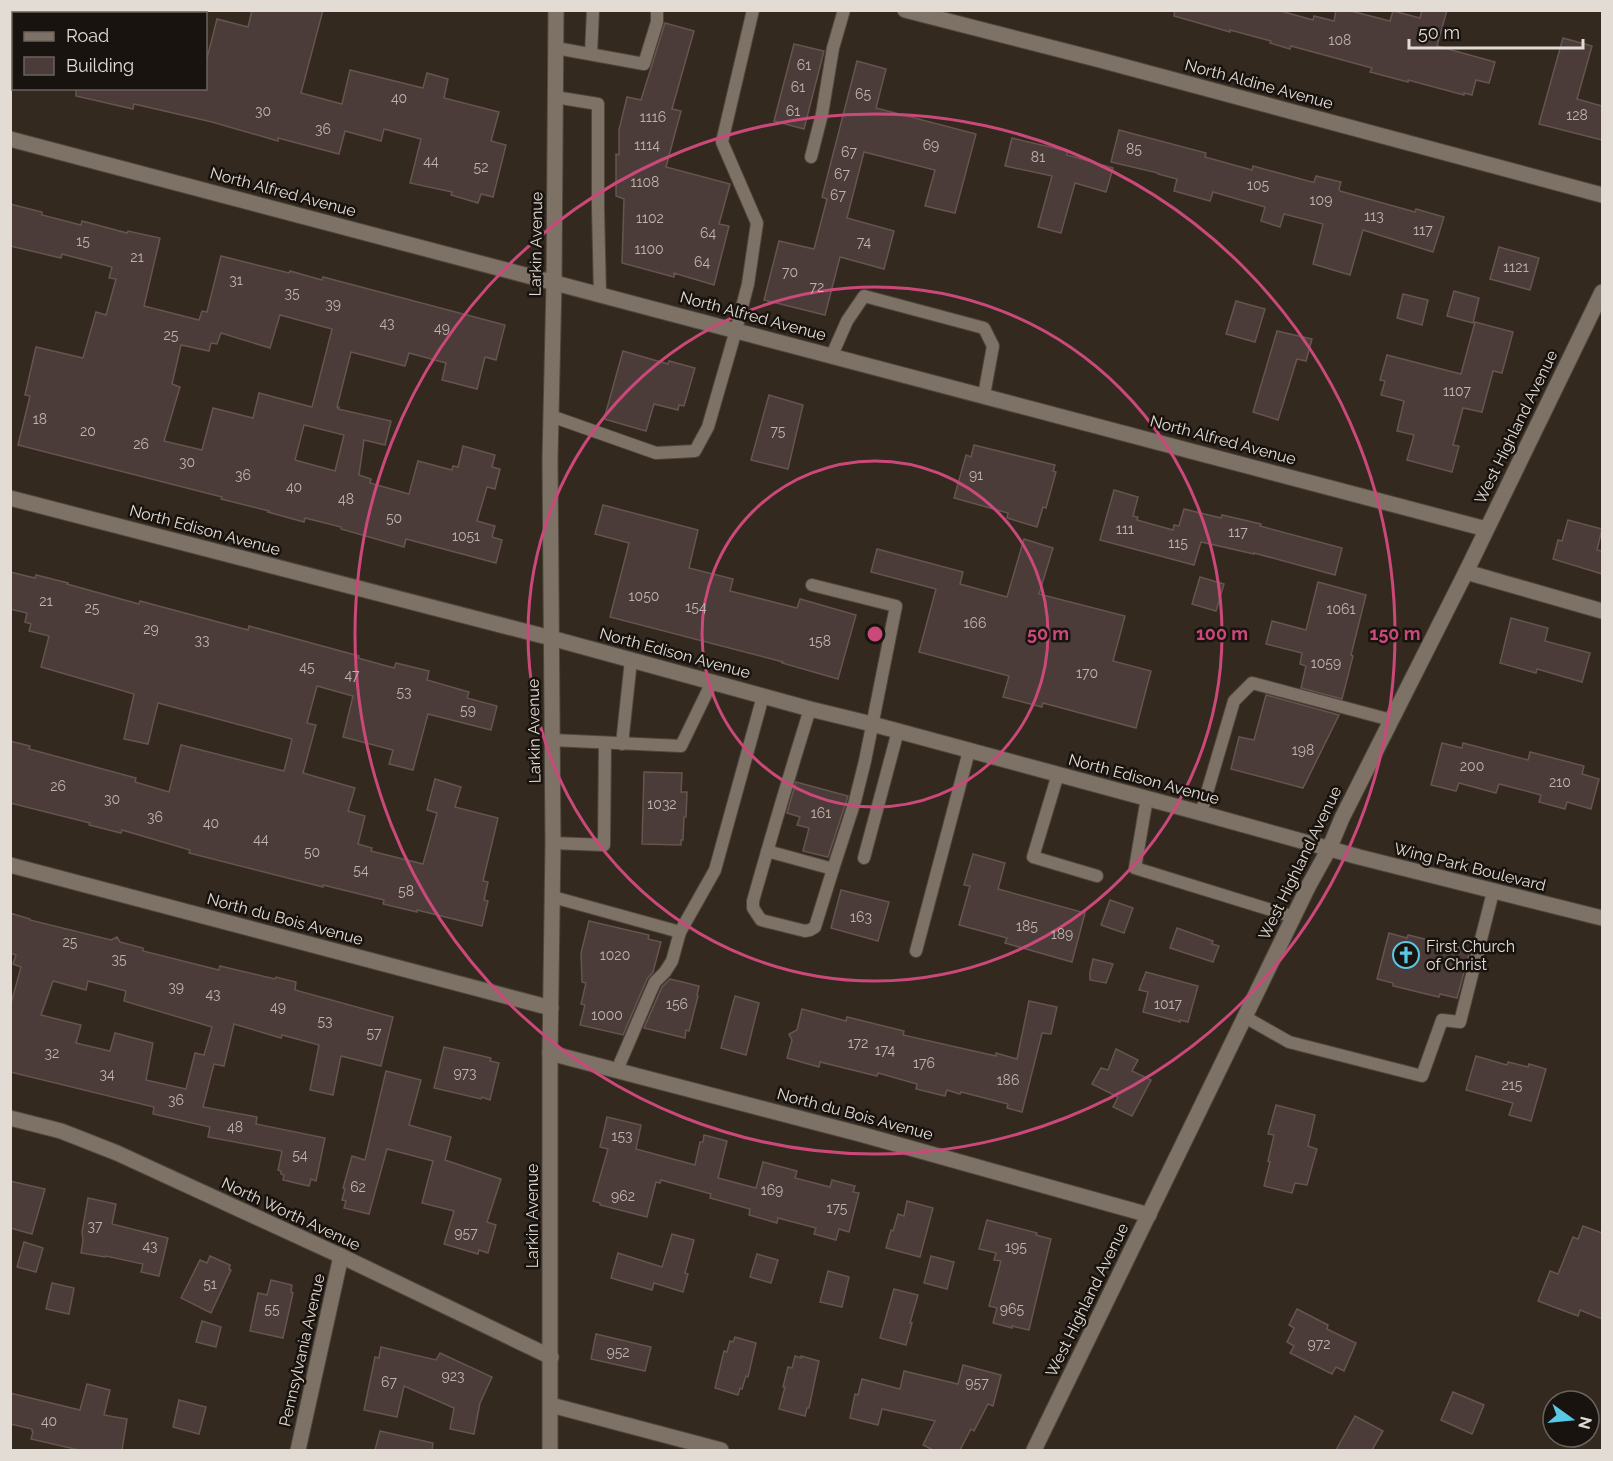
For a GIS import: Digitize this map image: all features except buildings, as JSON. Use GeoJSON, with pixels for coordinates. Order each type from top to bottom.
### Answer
{"type":"FeatureCollection","features":[{"type":"Feature","properties":{"kind":"street","name":"Larkin Avenue"},"geometry":{"type":"LineString","coordinates":[[550,1450],[550,1053],[553,843],[551,416],[556,10]]}},
{"type":"Feature","properties":{"kind":"street","name":"North Aldine Avenue"},"geometry":{"type":"LineString","coordinates":[[905,10],[1112,63],[1602,195]]}},
{"type":"Feature","properties":{"kind":"street","name":"North Alfred Avenue"},"geometry":{"type":"LineString","coordinates":[[10,139],[1486,529]]}},
{"type":"Feature","properties":{"kind":"street","name":"West Highland Avenue"},"geometry":{"type":"LineString","coordinates":[[1034,1450],[1602,292]]}},
{"type":"Feature","properties":{"kind":"street","name":"North Edison Avenue"},"geometry":{"type":"LineString","coordinates":[[10,498],[551,638],[1329,849]]}},
{"type":"Feature","properties":{"kind":"street"},"geometry":{"type":"LineString","coordinates":[[1466,572],[1602,611]]}},
{"type":"Feature","properties":{"kind":"street","name":"Wing Park Boulevard"},"geometry":{"type":"LineString","coordinates":[[1329,849],[1602,918]]}},
{"type":"Feature","properties":{"kind":"street","name":"North du Bois Avenue"},"geometry":{"type":"LineString","coordinates":[[10,865],[551,1008]]}},
{"type":"Feature","properties":{"kind":"street","name":"North du Bois Avenue"},"geometry":{"type":"LineString","coordinates":[[550,1053],[860,1134],[1149,1215]]}},
{"type":"Feature","properties":{"kind":"street","name":"North Worth Avenue"},"geometry":{"type":"LineString","coordinates":[[10,1118],[61,1131],[99,1145],[550,1357]]}},
{"type":"Feature","properties":{"kind":"street","name":"Pennsylvania Avenue"},"geometry":{"type":"LineString","coordinates":[[298,1450],[341,1257]]}},
{"type":"Feature","properties":{"kind":"street"},"geometry":{"type":"LineString","coordinates":[[550,1405],[721,1450]]}},
{"type":"Feature","properties":{"kind":"lane"},"geometry":{"type":"LineString","coordinates":[[591,54],[593,10]]}},
{"type":"Feature","properties":{"kind":"lane"},"geometry":{"type":"LineString","coordinates":[[556,48],[644,64],[657,22],[657,10]]}},
{"type":"Feature","properties":{"kind":"lane"},"geometry":{"type":"LineString","coordinates":[[551,416],[656,453],[695,451],[708,428],[748,284],[757,223],[722,142],[753,10]]}},
{"type":"Feature","properties":{"kind":"lane"},"geometry":{"type":"LineString","coordinates":[[811,158],[822,114],[833,48],[844,10]]}},
{"type":"Feature","properties":{"kind":"lane"},"geometry":{"type":"LineString","coordinates":[[555,97],[598,104],[600,294]]}},
{"type":"Feature","properties":{"kind":"lane"},"geometry":{"type":"LineString","coordinates":[[832,355],[847,321],[864,296],[984,328],[993,346],[984,395]]}},
{"type":"Feature","properties":{"kind":"lane"},"geometry":{"type":"LineString","coordinates":[[810,709],[753,901],[753,908],[761,921],[805,931],[815,927],[855,801],[896,606],[812,585]]}},
{"type":"Feature","properties":{"kind":"lane"},"geometry":{"type":"LineString","coordinates":[[622,744],[631,660]]}},
{"type":"Feature","properties":{"kind":"lane"},"geometry":{"type":"LineString","coordinates":[[552,740],[681,746],[712,682]]}},
{"type":"Feature","properties":{"kind":"lane"},"geometry":{"type":"LineString","coordinates":[[1201,813],[1234,701],[1252,683],[1391,720]]}},
{"type":"Feature","properties":{"kind":"lane"},"geometry":{"type":"LineString","coordinates":[[617,1070],[655,982],[672,961],[680,932],[714,870],[763,696]]}},
{"type":"Feature","properties":{"kind":"lane"},"geometry":{"type":"LineString","coordinates":[[864,858],[898,731]]}},
{"type":"Feature","properties":{"kind":"lane"},"geometry":{"type":"LineString","coordinates":[[553,843],[604,845],[605,743]]}},
{"type":"Feature","properties":{"kind":"lane"},"geometry":{"type":"LineString","coordinates":[[916,951],[969,750]]}},
{"type":"Feature","properties":{"kind":"lane"},"geometry":{"type":"LineString","coordinates":[[1058,774],[1033,857],[1097,876]]}},
{"type":"Feature","properties":{"kind":"lane"},"geometry":{"type":"LineString","coordinates":[[1147,798],[1135,868],[1294,917]]}},
{"type":"Feature","properties":{"kind":"lane"},"geometry":{"type":"LineString","coordinates":[[767,851],[833,869]]}},
{"type":"Feature","properties":{"kind":"lane"},"geometry":{"type":"LineString","coordinates":[[1245,1017],[1289,1042],[1422,1076],[1442,1020],[1460,1022],[1493,892]]}},
{"type":"Feature","properties":{"kind":"lane"},"geometry":{"type":"LineString","coordinates":[[552,897],[680,932]]}},
{"type":"Feature","properties":{"kind":"place","name":"First Church of Christ"},"geometry":{"type":"Point","coordinates":[1406,955]}}]}
